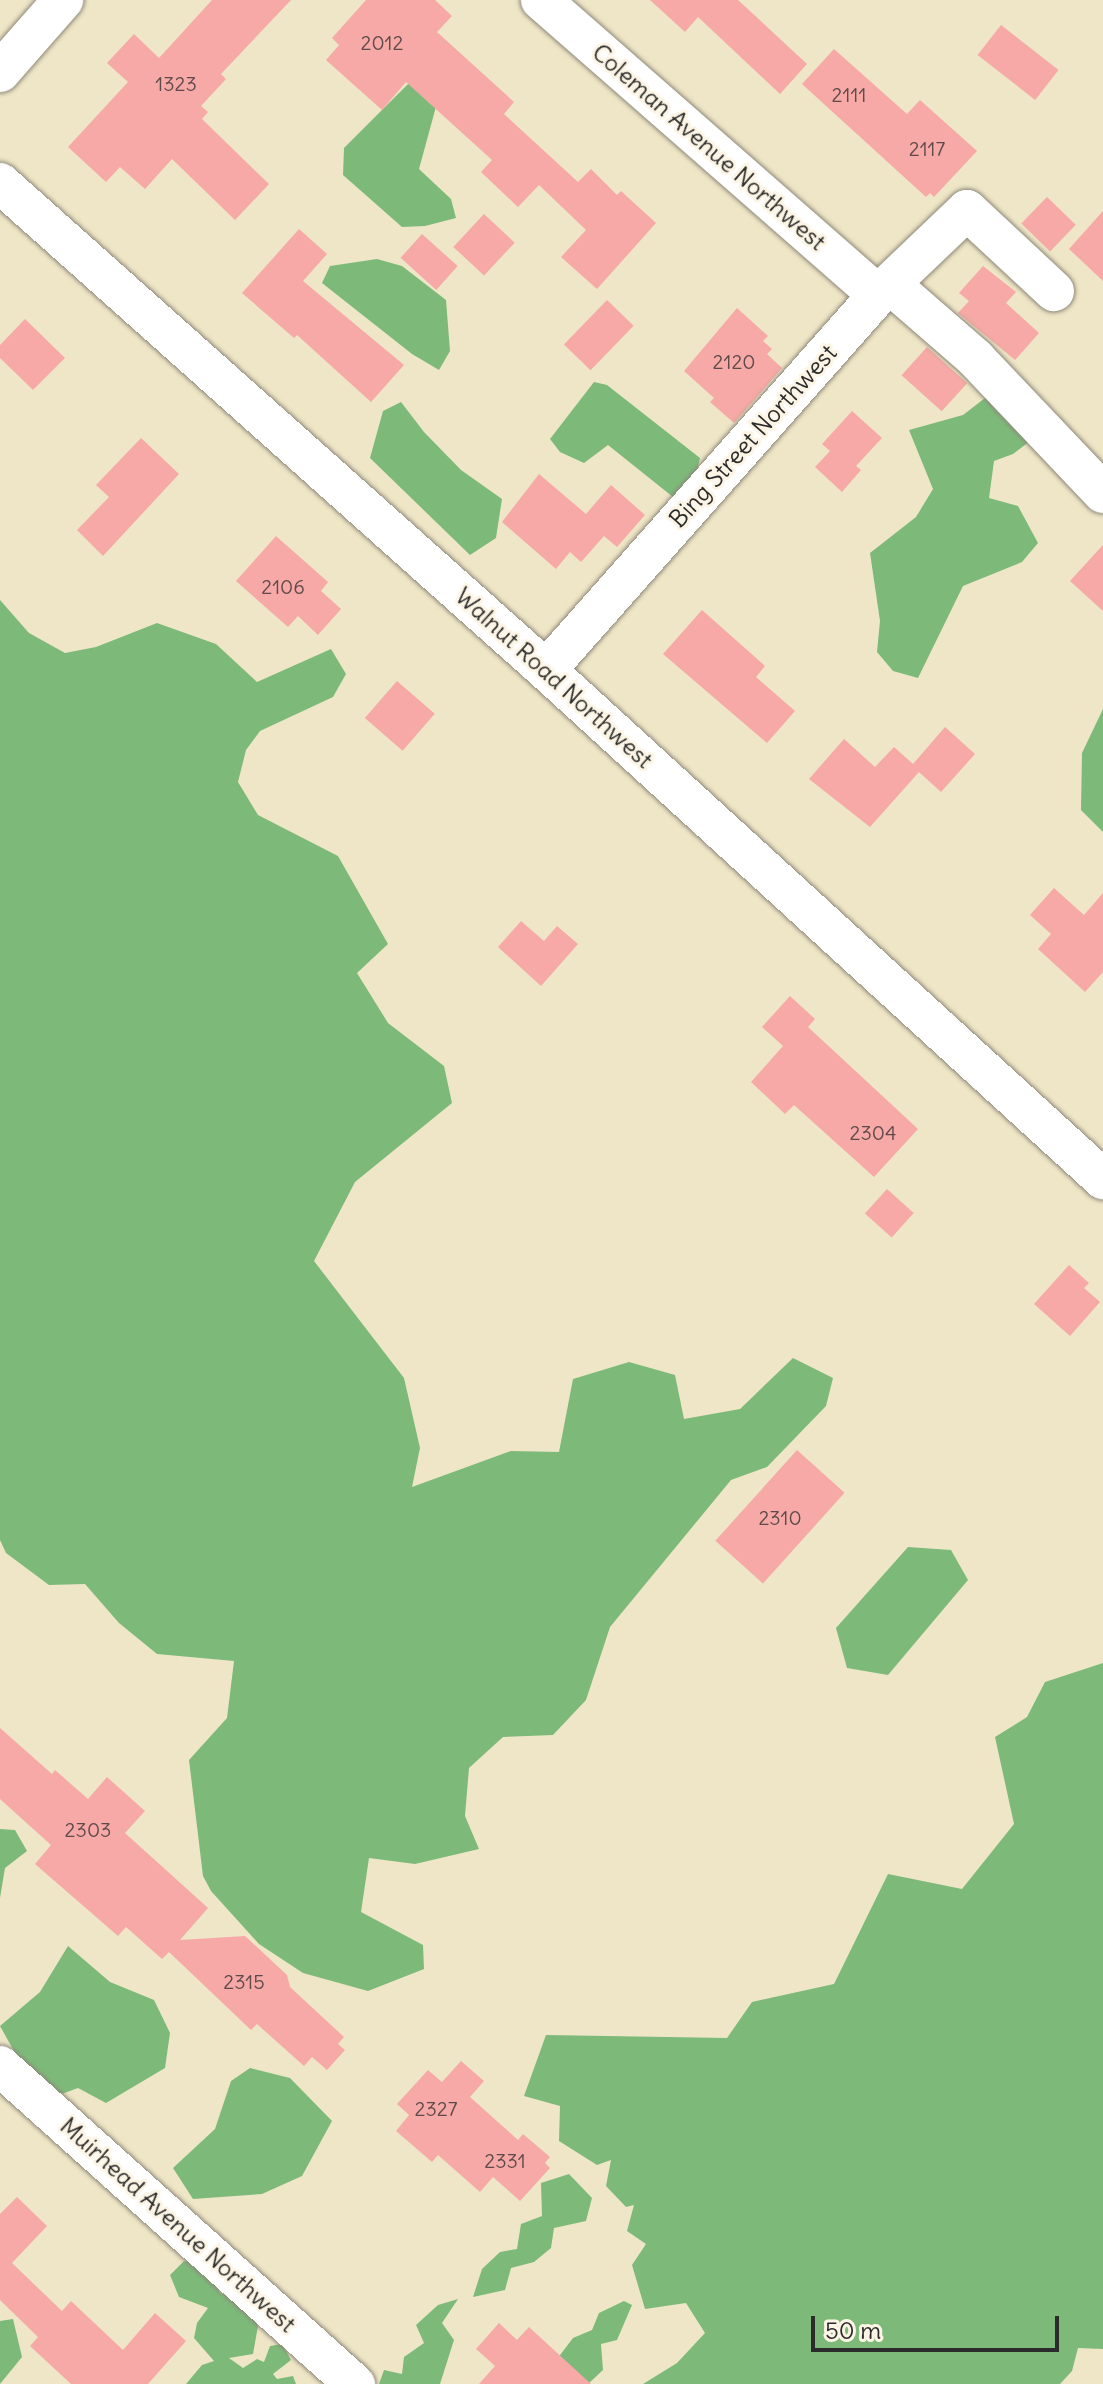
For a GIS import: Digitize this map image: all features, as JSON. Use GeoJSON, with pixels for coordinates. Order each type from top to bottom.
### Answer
{"type":"FeatureCollection","features":[{"type":"Feature","properties":{"kind":"street"},"geometry":{"type":"LineString","coordinates":[[0,72],[63,0]]}},
{"type":"Feature","properties":{"kind":"street","name":"Coleman Avenue Northwest"},"geometry":{"type":"LineString","coordinates":[[541,0],[884,289],[975,358],[1103,493]]}},
{"type":"Feature","properties":{"kind":"street","name":"Walnut Road Northwest"},"geometry":{"type":"LineString","coordinates":[[0,183],[546,670],[1103,1179]]}},
{"type":"Feature","properties":{"kind":"street","name":"Bing Street Northwest"},"geometry":{"type":"LineString","coordinates":[[546,670],[884,289],[967,210],[1054,291]]}},
{"type":"Feature","properties":{"kind":"street","name":"Muirhead Avenue Northwest"},"geometry":{"type":"LineString","coordinates":[[0,2066],[355,2384]]}},
{"type":"Feature","properties":{"kind":"green space"},"geometry":{"type":"Polygon","coordinates":[[[414,78],[440,92],[419,169],[451,199],[456,218],[425,226],[402,227],[343,175],[344,148],[414,78]]]}},
{"type":"Feature","properties":{"kind":"green space"},"geometry":{"type":"Polygon","coordinates":[[[377,259],[402,266],[446,300],[450,351],[439,370],[412,354],[322,283],[330,266],[377,259]]]}},
{"type":"Feature","properties":{"kind":"green space"},"geometry":{"type":"Polygon","coordinates":[[[594,382],[607,385],[700,458],[693,489],[673,497],[608,445],[584,463],[560,452],[550,439],[594,382]]]}},
{"type":"Feature","properties":{"kind":"green space"},"geometry":{"type":"Polygon","coordinates":[[[989,395],[1034,438],[1013,454],[994,461],[989,498],[1018,506],[1038,543],[1022,562],[963,586],[918,678],[893,671],[877,652],[880,621],[870,553],[916,517],[933,489],[909,430],[963,415],[989,395]]]}},
{"type":"Feature","properties":{"kind":"green space"},"geometry":{"type":"Polygon","coordinates":[[[401,402],[424,432],[461,470],[502,499],[496,538],[470,555],[370,458],[383,411],[401,402]]]}},
{"type":"Feature","properties":{"kind":"green space"},"geometry":{"type":"Polygon","coordinates":[[[0,600],[29,633],[65,653],[96,647],[157,623],[216,644],[257,682],[331,649],[346,674],[333,697],[260,731],[246,750],[238,782],[258,815],[338,856],[388,944],[357,973],[388,1023],[444,1066],[452,1103],[355,1182],[314,1261],[404,1378],[420,1448],[412,1487],[511,1451],[559,1452],[573,1379],[629,1362],[675,1375],[684,1419],[740,1409],[793,1358],[833,1378],[826,1406],[767,1467],[731,1480],[610,1627],[586,1700],[553,1735],[503,1737],[469,1768],[465,1816],[479,1849],[415,1864],[369,1858],[361,1912],[423,1945],[424,1969],[368,1991],[303,1973],[259,1944],[211,1891],[203,1876],[189,1760],[227,1718],[234,1661],[157,1654],[119,1623],[85,1584],[49,1585],[6,1553],[0,1540],[0,600]]]}},
{"type":"Feature","properties":{"kind":"green space"},"geometry":{"type":"Polygon","coordinates":[[[1103,709],[1103,832],[1081,810],[1082,753],[1103,709]]]}},
{"type":"Feature","properties":{"kind":"green space"},"geometry":{"type":"Polygon","coordinates":[[[908,1547],[951,1550],[968,1580],[888,1675],[847,1668],[836,1628],[908,1547]]]}},
{"type":"Feature","properties":{"kind":"green space"},"geometry":{"type":"Polygon","coordinates":[[[1103,1663],[1103,2349],[1078,2348],[1072,2371],[1060,2384],[643,2384],[677,2363],[705,2333],[686,2303],[645,2309],[632,2265],[646,2244],[627,2231],[634,2205],[626,2207],[606,2186],[611,2160],[597,2165],[559,2141],[560,2106],[524,2096],[546,2035],[727,2038],[752,2002],[834,1984],[888,1874],[962,1889],[1014,1824],[995,1737],[1027,1717],[1045,1682],[1103,1663]]]}},
{"type":"Feature","properties":{"kind":"green space"},"geometry":{"type":"Polygon","coordinates":[[[0,1829],[15,1830],[27,1851],[5,1868],[0,1898],[0,1829]]]}},
{"type":"Feature","properties":{"kind":"green space"},"geometry":{"type":"Polygon","coordinates":[[[68,1946],[110,1982],[154,2000],[170,2033],[165,2068],[106,2103],[78,2088],[59,2095],[19,2060],[0,2026],[40,1992],[68,1946]]]}},
{"type":"Feature","properties":{"kind":"green space"},"geometry":{"type":"Polygon","coordinates":[[[250,2068],[290,2078],[332,2121],[302,2176],[262,2194],[193,2199],[173,2168],[215,2129],[231,2081],[250,2068]]]}},
{"type":"Feature","properties":{"kind":"green space"},"geometry":{"type":"Polygon","coordinates":[[[569,2174],[592,2198],[586,2221],[554,2228],[551,2248],[534,2262],[511,2268],[505,2290],[473,2297],[482,2269],[500,2252],[517,2249],[521,2224],[542,2216],[541,2183],[569,2174]]]}},
{"type":"Feature","properties":{"kind":"green space"},"geometry":{"type":"Polygon","coordinates":[[[184,2261],[210,2266],[220,2293],[248,2304],[258,2326],[253,2354],[229,2358],[243,2368],[257,2359],[264,2362],[270,2346],[282,2344],[291,2360],[273,2374],[277,2379],[293,2376],[296,2384],[186,2384],[202,2365],[214,2361],[194,2338],[197,2323],[208,2308],[179,2297],[170,2275],[184,2261]]]}},
{"type":"Feature","properties":{"kind":"green space"},"geometry":{"type":"Polygon","coordinates":[[[458,2299],[442,2323],[454,2340],[440,2384],[379,2384],[384,2370],[402,2374],[404,2357],[424,2343],[416,2325],[438,2305],[458,2299]]]}},
{"type":"Feature","properties":{"kind":"green space"},"geometry":{"type":"Polygon","coordinates":[[[624,2301],[632,2305],[617,2340],[601,2344],[603,2370],[588,2384],[576,2384],[554,2363],[573,2338],[592,2330],[599,2313],[624,2301]]]}},
{"type":"Feature","properties":{"kind":"green space"},"geometry":{"type":"Polygon","coordinates":[[[13,2319],[22,2357],[0,2384],[0,2321],[13,2319]]]}},
{"type":"Feature","properties":{"kind":"building"},"geometry":{"type":"Polygon","coordinates":[[[212,0],[291,0],[221,74],[226,79],[201,106],[208,112],[202,119],[269,184],[235,220],[172,159],[145,189],[120,167],[106,182],[68,147],[128,82],[107,63],[134,34],[159,58],[212,0]]]}},
{"type":"Feature","properties":{"kind":"building"},"geometry":{"type":"Polygon","coordinates":[[[366,0],[435,0],[452,16],[437,32],[514,102],[504,114],[578,182],[591,169],[617,195],[621,191],[656,223],[597,289],[561,257],[586,230],[539,185],[518,207],[481,172],[492,160],[406,82],[382,110],[326,60],[339,45],[332,38],[366,0]]]}},
{"type":"Feature","properties":{"kind":"building"},"geometry":{"type":"Polygon","coordinates":[[[650,0],[738,0],[807,64],[780,94],[698,17],[685,32],[650,0]]]}},
{"type":"Feature","properties":{"kind":"building"},"geometry":{"type":"Polygon","coordinates":[[[1001,25],[1059,70],[1035,100],[978,55],[1001,25]]]}},
{"type":"Feature","properties":{"kind":"building"},"geometry":{"type":"Polygon","coordinates":[[[834,49],[907,114],[920,100],[977,151],[934,197],[930,193],[926,197],[802,84],[834,49]]]}},
{"type":"Feature","properties":{"kind":"building"},"geometry":{"type":"Polygon","coordinates":[[[1047,197],[1076,225],[1050,251],[1021,224],[1047,197]]]}},
{"type":"Feature","properties":{"kind":"building"},"geometry":{"type":"Polygon","coordinates":[[[1103,211],[1103,281],[1069,249],[1103,211]]]}},
{"type":"Feature","properties":{"kind":"building"},"geometry":{"type":"Polygon","coordinates":[[[484,214],[515,243],[484,276],[453,247],[484,214]]]}},
{"type":"Feature","properties":{"kind":"building"},"geometry":{"type":"Polygon","coordinates":[[[299,229],[327,254],[303,281],[404,365],[371,402],[297,335],[294,338],[242,293],[299,229]]]}},
{"type":"Feature","properties":{"kind":"building"},"geometry":{"type":"Polygon","coordinates":[[[422,234],[458,266],[436,290],[401,258],[422,234]]]}},
{"type":"Feature","properties":{"kind":"building"},"geometry":{"type":"Polygon","coordinates":[[[983,266],[1016,292],[1006,303],[1039,333],[1015,360],[958,313],[969,301],[959,293],[983,266]]]}},
{"type":"Feature","properties":{"kind":"building"},"geometry":{"type":"Polygon","coordinates":[[[607,300],[634,326],[591,370],[564,345],[607,300]]]}},
{"type":"Feature","properties":{"kind":"building"},"geometry":{"type":"Polygon","coordinates":[[[737,308],[768,336],[763,341],[772,349],[767,354],[782,368],[734,423],[710,402],[714,398],[684,371],[737,308]]]}},
{"type":"Feature","properties":{"kind":"building"},"geometry":{"type":"Polygon","coordinates":[[[25,319],[65,358],[33,390],[0,358],[0,345],[25,319]]]}},
{"type":"Feature","properties":{"kind":"building"},"geometry":{"type":"Polygon","coordinates":[[[927,347],[967,383],[942,411],[902,375],[927,347]]]}},
{"type":"Feature","properties":{"kind":"building"},"geometry":{"type":"Polygon","coordinates":[[[852,411],[882,438],[856,466],[861,470],[842,492],[815,467],[830,451],[822,444],[852,411]]]}},
{"type":"Feature","properties":{"kind":"building"},"geometry":{"type":"Polygon","coordinates":[[[141,438],[179,474],[103,556],[77,530],[109,497],[96,485],[141,438]]]}},
{"type":"Feature","properties":{"kind":"building"},"geometry":{"type":"Polygon","coordinates":[[[539,474],[586,514],[611,485],[645,515],[617,547],[604,536],[581,562],[570,552],[556,569],[502,522],[539,474]]]}},
{"type":"Feature","properties":{"kind":"building"},"geometry":{"type":"Polygon","coordinates":[[[276,536],[328,582],[321,591],[341,609],[318,635],[298,616],[288,627],[236,581],[276,536]]]}},
{"type":"Feature","properties":{"kind":"building"},"geometry":{"type":"Polygon","coordinates":[[[1103,545],[1103,611],[1070,581],[1103,545]]]}},
{"type":"Feature","properties":{"kind":"building"},"geometry":{"type":"Polygon","coordinates":[[[702,610],[765,666],[756,677],[795,711],[767,743],[663,654],[702,610]]]}},
{"type":"Feature","properties":{"kind":"building"},"geometry":{"type":"Polygon","coordinates":[[[397,681],[435,714],[403,751],[365,718],[397,681]]]}},
{"type":"Feature","properties":{"kind":"building"},"geometry":{"type":"Polygon","coordinates":[[[945,727],[975,754],[941,792],[919,772],[870,827],[809,779],[844,739],[875,767],[894,747],[913,764],[945,727]]]}},
{"type":"Feature","properties":{"kind":"building"},"geometry":{"type":"Polygon","coordinates":[[[1054,888],[1084,915],[1103,893],[1103,972],[1085,992],[1038,949],[1051,934],[1030,915],[1054,888]]]}},
{"type":"Feature","properties":{"kind":"building"},"geometry":{"type":"Polygon","coordinates":[[[521,921],[544,941],[557,926],[578,944],[541,986],[498,947],[521,921]]]}},
{"type":"Feature","properties":{"kind":"building"},"geometry":{"type":"Polygon","coordinates":[[[790,996],[815,1019],[808,1027],[918,1129],[874,1177],[794,1105],[785,1114],[751,1082],[783,1046],[762,1027],[790,996]]]}},
{"type":"Feature","properties":{"kind":"building"},"geometry":{"type":"Polygon","coordinates":[[[887,1189],[914,1213],[892,1238],[865,1214],[887,1189]]]}},
{"type":"Feature","properties":{"kind":"building"},"geometry":{"type":"Polygon","coordinates":[[[1069,1265],[1089,1283],[1084,1288],[1100,1302],[1070,1336],[1034,1304],[1069,1265]]]}},
{"type":"Feature","properties":{"kind":"building"},"geometry":{"type":"Polygon","coordinates":[[[797,1450],[845,1493],[763,1583],[715,1541],[797,1450]]]}},
{"type":"Feature","properties":{"kind":"building"},"geometry":{"type":"Polygon","coordinates":[[[0,1728],[52,1774],[55,1770],[88,1799],[107,1777],[145,1811],[125,1833],[208,1908],[180,1940],[245,1936],[287,1975],[290,1987],[344,2037],[338,2044],[345,2050],[327,2070],[312,2057],[304,2066],[257,2024],[251,2030],[169,1952],[162,1959],[126,1927],[118,1936],[35,1864],[51,1845],[0,1799],[0,1728]]]}},
{"type":"Feature","properties":{"kind":"building"},"geometry":{"type":"Polygon","coordinates":[[[461,2061],[484,2081],[470,2097],[518,2140],[523,2134],[550,2157],[545,2163],[550,2168],[520,2201],[493,2177],[480,2192],[438,2155],[432,2162],[396,2131],[409,2115],[397,2104],[428,2070],[442,2082],[461,2061]]]}},
{"type":"Feature","properties":{"kind":"building"},"geometry":{"type":"Polygon","coordinates":[[[17,2197],[47,2226],[12,2263],[62,2311],[71,2301],[123,2350],[155,2313],[186,2341],[148,2384],[71,2384],[30,2346],[38,2337],[0,2300],[0,2214],[17,2197]]]}},
{"type":"Feature","properties":{"kind":"building"},"geometry":{"type":"Polygon","coordinates":[[[499,2323],[517,2340],[529,2327],[591,2384],[479,2384],[495,2366],[476,2349],[499,2323]]]}}]}
